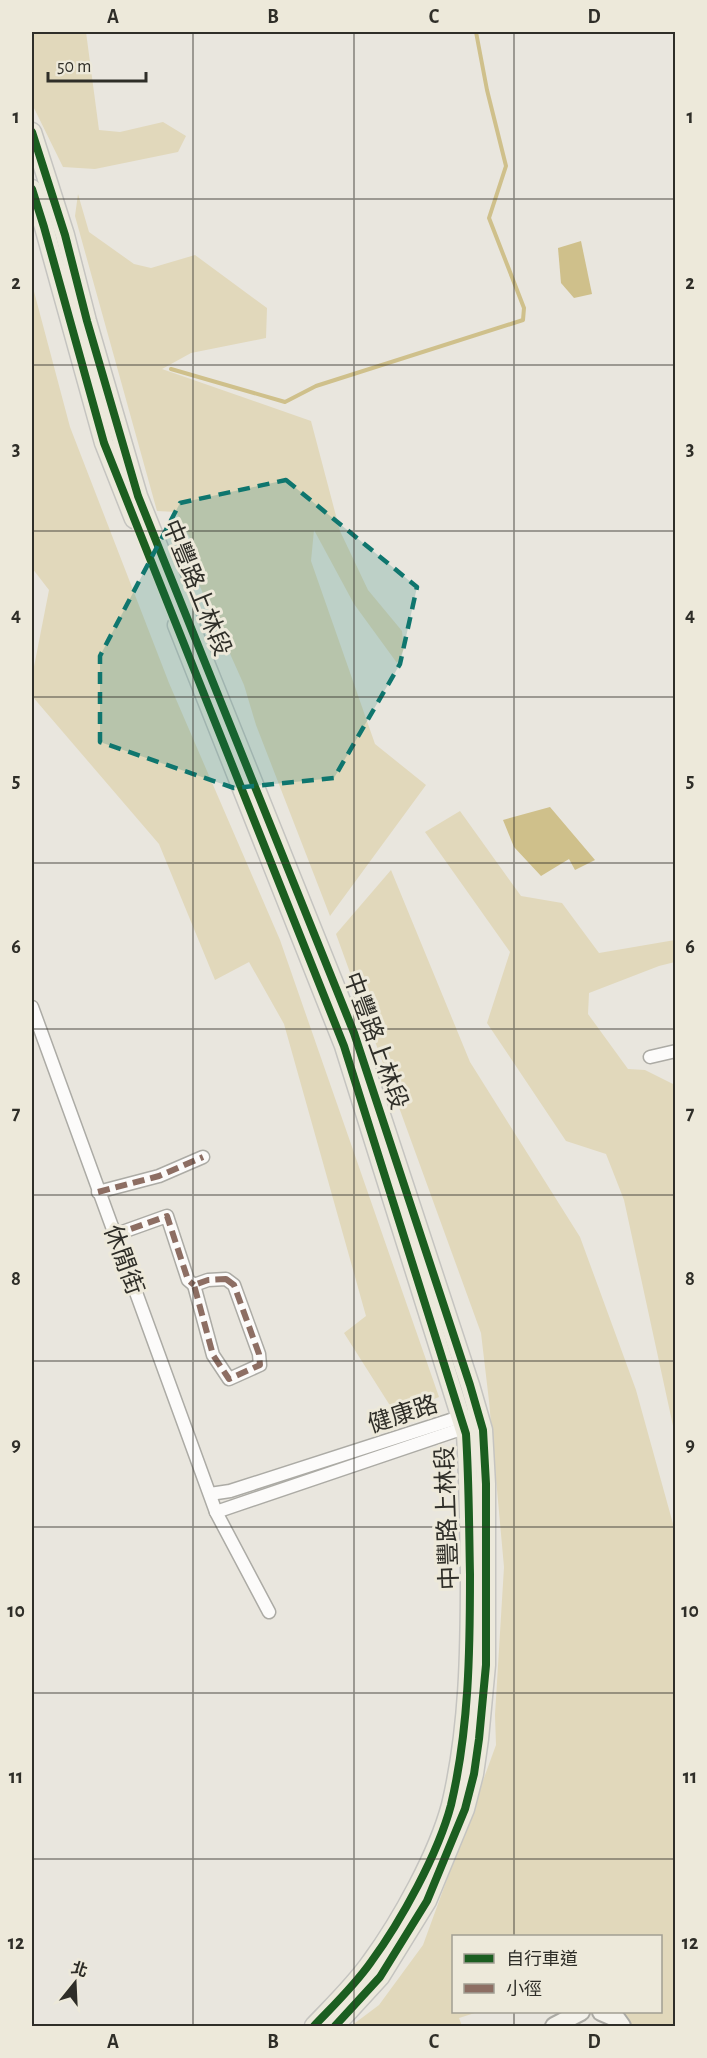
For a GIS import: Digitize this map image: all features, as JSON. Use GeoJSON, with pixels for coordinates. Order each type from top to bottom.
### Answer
{"type":"FeatureCollection","features":[{"type":"Feature","properties":{"kind":"main road","name":"中豐路上林段"},"geometry":{"type":"LineString","coordinates":[[32,132],[65,235],[87,321],[138,496],[354,1033],[468,1420]]}},
{"type":"Feature","properties":{"kind":"main road","name":"中豐路上林段"},"geometry":{"type":"LineString","coordinates":[[32,189],[104,443],[344,1046],[468,1420],[483,1430],[486,1484],[477,1667],[467,1697],[459,1766],[450,1807],[435,1847],[375,1970]]}},
{"type":"Feature","properties":{"kind":"main road"},"geometry":{"type":"LineString","coordinates":[[314,2026],[375,1970]]}},
{"type":"Feature","properties":{"kind":"main road"},"geometry":{"type":"LineString","coordinates":[[335,2026],[375,1970]]}},
{"type":"Feature","properties":{"kind":"street","name":"休閒街"},"geometry":{"type":"LineString","coordinates":[[32,1007],[216,1512],[269,1612]]}},
{"type":"Feature","properties":{"kind":"street"},"geometry":{"type":"LineString","coordinates":[[650,1056],[675,1050]]}},
{"type":"Feature","properties":{"kind":"street"},"geometry":{"type":"LineString","coordinates":[[98,1192],[159,1176],[203,1157]]}},
{"type":"Feature","properties":{"kind":"street"},"geometry":{"type":"LineString","coordinates":[[114,1235],[167,1216],[188,1280],[194,1285],[213,1355],[229,1379],[260,1365],[259,1354],[234,1285],[226,1279],[208,1280],[194,1285]]}},
{"type":"Feature","properties":{"kind":"street","name":"健康路"},"geometry":{"type":"LineString","coordinates":[[210,1494],[230,1491],[468,1420]]}},
{"type":"Feature","properties":{"kind":"street","name":"健康路"},"geometry":{"type":"LineString","coordinates":[[216,1512],[468,1420]]}},
{"type":"Feature","properties":{"kind":"street"},"geometry":{"type":"LineString","coordinates":[[554,2026],[579,2013]]}},
{"type":"Feature","properties":{"kind":"street"},"geometry":{"type":"LineString","coordinates":[[603,2013],[617,2019],[622,2026]]}},
{"type":"Feature","properties":{"kind":"highlighted area"},"geometry":{"type":"Polygon","coordinates":[[[286,480],[417,587],[400,664],[334,778],[234,788],[100,742],[100,656],[180,503],[286,480]]]}},
{"type":"Feature","properties":{"kind":"shaded area"},"geometry":{"type":"Polygon","coordinates":[[[32,32],[86,32],[99,130],[120,132],[163,122],[186,136],[178,152],[95,169],[63,167],[32,104],[32,32]]]}},
{"type":"Feature","properties":{"kind":"shaded area"},"geometry":{"type":"Polygon","coordinates":[[[78,194],[89,232],[134,264],[151,268],[195,255],[267,308],[266,338],[191,353],[162,369],[311,421],[340,531],[368,590],[402,631],[404,649],[397,663],[354,604],[314,530],[311,561],[375,744],[426,785],[330,916],[256,725],[244,685],[184,551],[191,540],[176,512],[157,511],[75,216],[78,194]]]}},
{"type":"Feature","properties":{"kind":"shaded area"},"geometry":{"type":"Polygon","coordinates":[[[581,241],[592,294],[574,298],[561,283],[558,248],[581,241]]]}},
{"type":"Feature","properties":{"kind":"shaded area"},"geometry":{"type":"Polygon","coordinates":[[[32,284],[70,427],[169,683],[280,940],[439,1397],[396,1415],[344,1333],[366,1316],[284,1024],[249,962],[215,980],[159,844],[32,696],[32,677],[49,590],[32,568],[32,284]]]}},
{"type":"Feature","properties":{"kind":"shaded area"},"geometry":{"type":"Polygon","coordinates":[[[550,807],[595,860],[575,870],[569,859],[541,876],[514,847],[503,820],[550,807]]]}},
{"type":"Feature","properties":{"kind":"shaded area"},"geometry":{"type":"Polygon","coordinates":[[[460,811],[521,896],[562,903],[599,953],[675,940],[675,962],[589,993],[588,1014],[628,1069],[645,1070],[675,1085],[675,1435],[624,1200],[606,1154],[566,1141],[487,1023],[510,952],[425,832],[460,811]]]}},
{"type":"Feature","properties":{"kind":"shaded area"},"geometry":{"type":"Polygon","coordinates":[[[391,870],[470,1062],[580,1237],[636,1390],[675,1531],[675,2026],[614,2026],[602,2013],[662,2013],[662,1935],[452,1935],[452,2013],[475,2013],[459,2018],[462,2026],[351,2026],[379,2005],[423,1945],[496,1745],[495,1715],[504,1567],[481,1333],[336,934],[391,870]]]}},
{"type":"Feature","properties":{"kind":"waterway"},"geometry":{"type":"LineString","coordinates":[[171,369],[285,402],[316,386],[523,320],[524,308],[489,218],[506,166],[487,90],[476,32]]}},
{"type":"Feature","properties":{"kind":"marked path"},"geometry":{"type":"LineString","coordinates":[[98,1192],[159,1176],[203,1157]]}},
{"type":"Feature","properties":{"kind":"marked path"},"geometry":{"type":"LineString","coordinates":[[114,1235],[167,1216],[188,1280],[194,1285]]}},
{"type":"Feature","properties":{"kind":"marked path"},"geometry":{"type":"LineString","coordinates":[[226,1279],[234,1285],[259,1354],[260,1365],[229,1379],[213,1355],[194,1285],[208,1280],[226,1279]]}},
{"type":"Feature","properties":{"kind":"cycle path"},"geometry":{"type":"LineString","coordinates":[[32,132],[65,235],[87,321],[138,496],[354,1033],[483,1430],[486,1484],[486,1665],[474,1774],[465,1809],[427,1901],[380,1977],[335,2026]]}},
{"type":"Feature","properties":{"kind":"cycle path"},"geometry":{"type":"LineString","coordinates":[[32,189],[104,443],[344,1046],[466,1434],[470,1574],[469,1661],[462,1748],[451,1805],[428,1865],[394,1927],[358,1979],[314,2026]]}}]}
